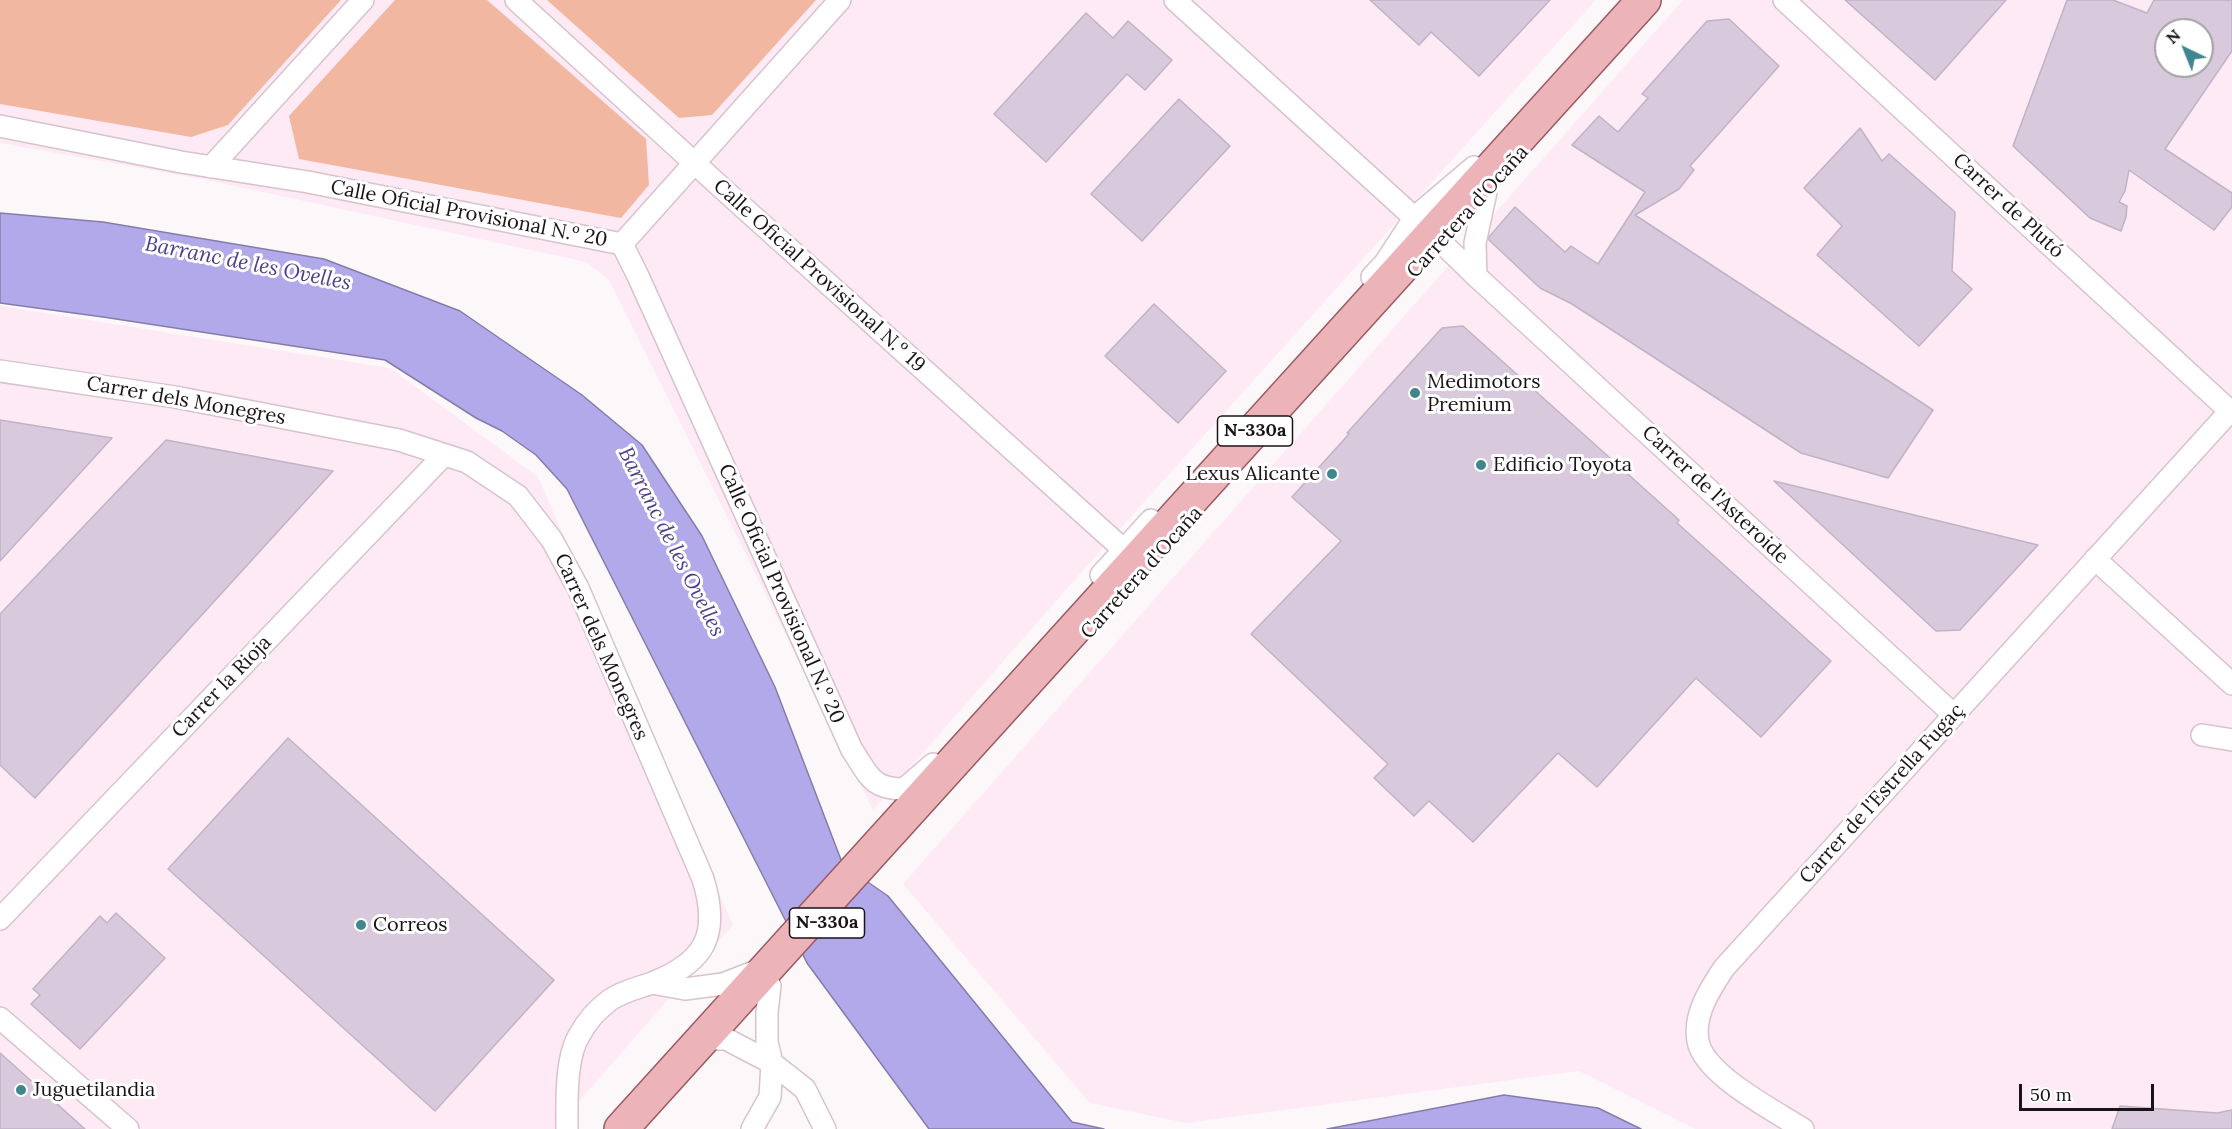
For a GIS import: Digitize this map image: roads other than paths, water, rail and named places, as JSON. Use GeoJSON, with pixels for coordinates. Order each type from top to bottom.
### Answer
{"type":"FeatureCollection","features":[{"type":"Feature","properties":{"kind":"main road","name":"Carretera d'Ocaña"},"geometry":{"type":"LineString","coordinates":[[621,1129],[714,1039],[773,975],[1430,231],[1644,0]]}},
{"type":"Feature","properties":{"kind":"main road","name":"Carretera d'Ocaña"},"geometry":{"type":"LineString","coordinates":[[1430,231],[1486,192],[1660,0]]}},
{"type":"Feature","properties":{"kind":"main road","name":"Carretera d'Ocaña"},"geometry":{"type":"LineString","coordinates":[[642,1129],[714,1039]]}},
{"type":"Feature","properties":{"kind":"street"},"geometry":{"type":"LineString","coordinates":[[211,167],[363,0]]}},
{"type":"Feature","properties":{"kind":"street","name":"Calle Oficial Provisional N.º 19"},"geometry":{"type":"LineString","coordinates":[[516,0],[1124,550]]}},
{"type":"Feature","properties":{"kind":"street"},"geometry":{"type":"LineString","coordinates":[[622,244],[840,0]]}},
{"type":"Feature","properties":{"kind":"street","name":"Carrer de l'Asteroide"},"geometry":{"type":"LineString","coordinates":[[1175,0],[1430,231],[1953,715]]}},
{"type":"Feature","properties":{"kind":"street","name":"Carretera d'Ocaña"},"geometry":{"type":"LineString","coordinates":[[887,789],[904,789],[925,772],[1385,263],[1430,231],[1470,172],[1623,0]]}},
{"type":"Feature","properties":{"kind":"street","name":"Carrer de Plutó"},"geometry":{"type":"LineString","coordinates":[[1784,0],[2231,411]]}},
{"type":"Feature","properties":{"kind":"street","name":"Calle Oficial Provisional N.º 20"},"geometry":{"type":"LineString","coordinates":[[0,126],[211,167],[308,182],[622,244],[852,750],[872,781],[887,789]]}},
{"type":"Feature","properties":{"kind":"street"},"geometry":{"type":"LineString","coordinates":[[1476,276],[1475,243],[1486,192]]}},
{"type":"Feature","properties":{"kind":"street","name":"Carrer dels Monegres"},"geometry":{"type":"LineString","coordinates":[[0,371],[175,397],[399,440],[466,462],[518,496],[552,540],[578,588],[703,879],[710,902],[709,927],[702,948],[689,964],[652,983],[634,987],[611,1000],[591,1017],[578,1036],[567,1084]]}},
{"type":"Feature","properties":{"kind":"street","name":"Carrer de l'Estrella Fugaç"},"geometry":{"type":"LineString","coordinates":[[1803,1129],[1740,1089],[1711,1067],[1698,1042],[1698,1021],[1709,991],[1724,968],[2231,411]]}},
{"type":"Feature","properties":{"kind":"street","name":"Carrer la Rioja"},"geometry":{"type":"LineString","coordinates":[[0,919],[444,455]]}},
{"type":"Feature","properties":{"kind":"street"},"geometry":{"type":"LineString","coordinates":[[2095,559],[2232,684]]}},
{"type":"Feature","properties":{"kind":"street"},"geometry":{"type":"LineString","coordinates":[[2202,735],[2232,740]]}},
{"type":"Feature","properties":{"kind":"street"},"geometry":{"type":"LineString","coordinates":[[752,1129],[770,1097],[772,1063],[767,1042],[773,975]]}},
{"type":"Feature","properties":{"kind":"street","name":"Carretera d'Ocaña"},"geometry":{"type":"LineString","coordinates":[[652,983],[685,989],[773,975]]}},
{"type":"Feature","properties":{"kind":"street"},"geometry":{"type":"LineString","coordinates":[[0,1018],[128,1129]]}},
{"type":"Feature","properties":{"kind":"street"},"geometry":{"type":"LineString","coordinates":[[714,1039],[772,1063],[806,1089],[825,1129]]}},
{"type":"Feature","properties":{"kind":"street"},"geometry":{"type":"LineString","coordinates":[[567,1084],[567,1129]]}},
{"type":"Feature","properties":{"kind":"street"},"geometry":{"type":"LineString","coordinates":[[567,1084],[583,1129]]}},
{"type":"Feature","properties":{"kind":"water","name":"Barranc de les Ovelles"},"geometry":{"type":"Polygon","coordinates":[[[0,213],[103,222],[324,259],[460,311],[582,395],[642,445],[702,536],[775,687],[843,865],[888,896],[1072,1122],[1104,1129],[929,1129],[807,963],[567,489],[536,455],[502,431],[476,418],[385,360],[0,303],[0,213]]]}},
{"type":"Feature","properties":{"kind":"water"},"geometry":{"type":"Polygon","coordinates":[[[1504,1095],[1598,1108],[1641,1129],[1327,1129],[1504,1095]]]}},
{"type":"Feature","properties":{"kind":"place","name":"Medimotors Premium"},"geometry":{"type":"Point","coordinates":[1415,393]}},
{"type":"Feature","properties":{"kind":"place","name":"Edificio Toyota"},"geometry":{"type":"Point","coordinates":[1481,465]}},
{"type":"Feature","properties":{"kind":"place","name":"Lexus Alicante"},"geometry":{"type":"Point","coordinates":[1332,474]}},
{"type":"Feature","properties":{"kind":"place","name":"Correos"},"geometry":{"type":"Point","coordinates":[361,925]}},
{"type":"Feature","properties":{"kind":"place","name":"Juguetilandia"},"geometry":{"type":"Point","coordinates":[21,1090]}}]}
